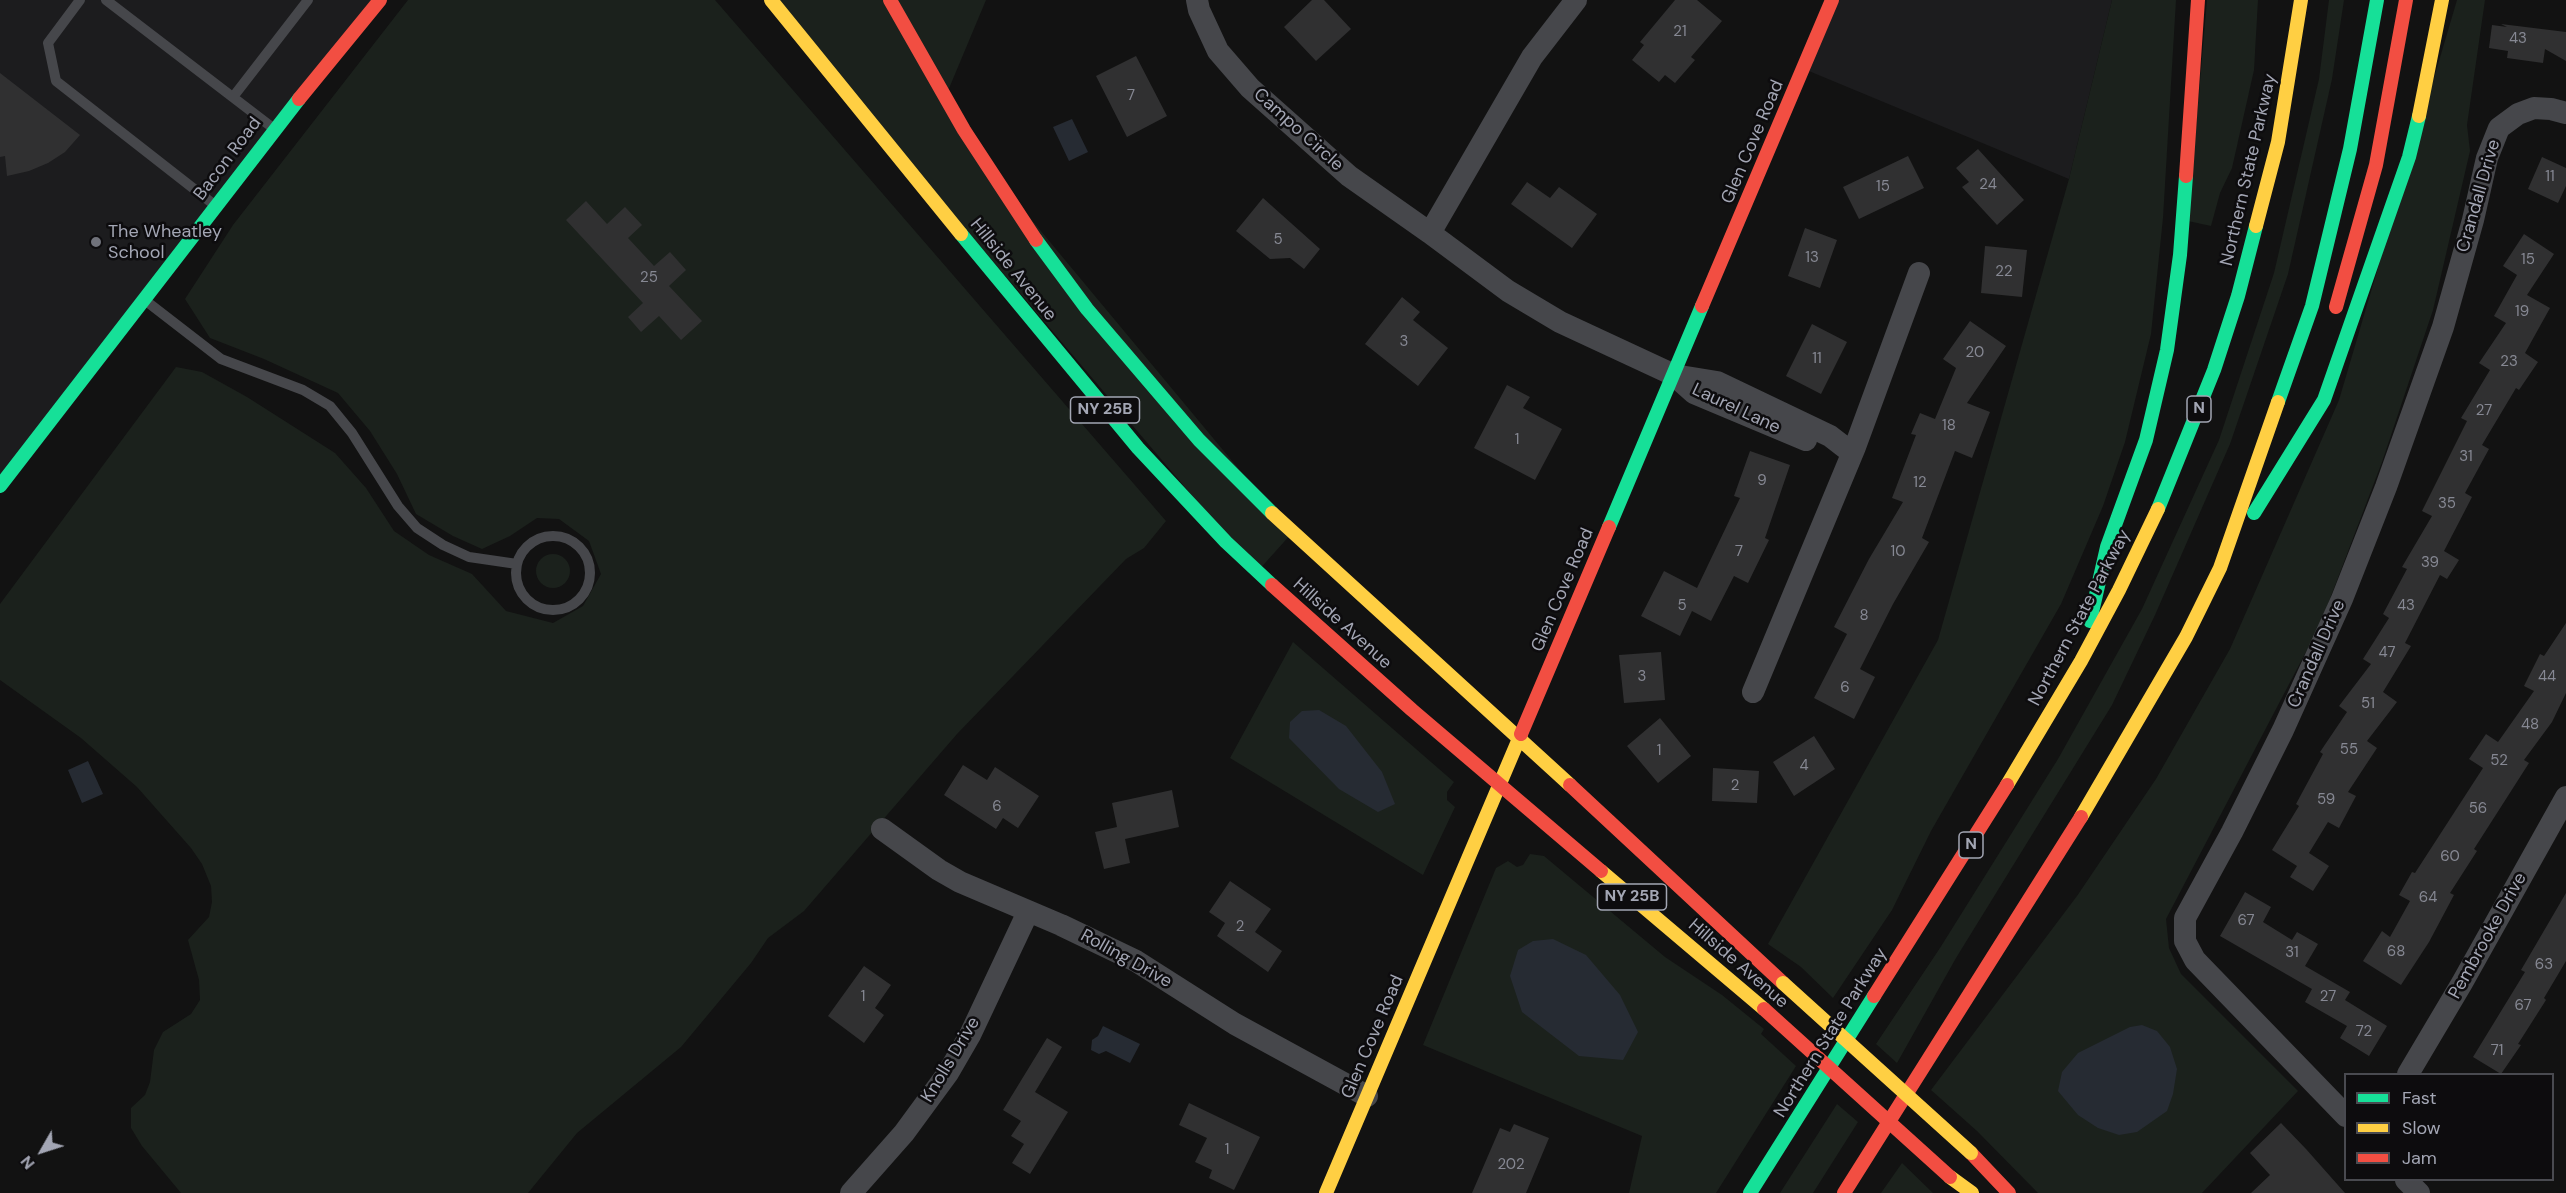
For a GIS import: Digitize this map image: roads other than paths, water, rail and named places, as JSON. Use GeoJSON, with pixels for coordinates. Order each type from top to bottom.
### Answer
{"type":"FeatureCollection","features":[{"type":"Feature","properties":{"kind":"main road","name":"Bacon Road"},"geometry":{"type":"LineString","coordinates":[[2,479],[274,129],[380,0]]}},
{"type":"Feature","properties":{"kind":"main road","name":"Hillside Avenue"},"geometry":{"type":"LineString","coordinates":[[771,0],[1077,377],[1188,501],[1293,605],[1499,785],[1764,1009],[1950,1177],[1971,1193]]}},
{"type":"Feature","properties":{"kind":"main road","name":"Hillside Avenue"},"geometry":{"type":"LineString","coordinates":[[890,0],[944,98],[1011,204],[1086,309],[1199,440],[1261,503],[1971,1153],[2009,1193]]}},
{"type":"Feature","properties":{"kind":"main road","name":"Glen Cove Road"},"geometry":{"type":"LineString","coordinates":[[1326,1193],[1832,0]]}},
{"type":"Feature","properties":{"kind":"main road"},"geometry":{"type":"LineString","coordinates":[[2081,661],[2106,547],[2145,441],[2167,350],[2180,255],[2198,0]]}},
{"type":"Feature","properties":{"kind":"main road","name":"Northern State Parkway"},"geometry":{"type":"LineString","coordinates":[[1750,1193],[1997,802],[2081,661],[2119,591],[2154,518],[2214,370],[2238,296],[2278,142],[2301,0]]}},
{"type":"Feature","properties":{"kind":"main road"},"geometry":{"type":"LineString","coordinates":[[2220,568],[2312,306],[2350,149],[2377,0]]}},
{"type":"Feature","properties":{"kind":"main road"},"geometry":{"type":"LineString","coordinates":[[2330,325],[2356,242],[2376,165],[2406,0]]}},
{"type":"Feature","properties":{"kind":"main road"},"geometry":{"type":"LineString","coordinates":[[2220,568],[2324,400],[2372,269],[2409,157],[2424,96],[2442,0]]}},
{"type":"Feature","properties":{"kind":"main road"},"geometry":{"type":"LineString","coordinates":[[1844,1193],[2114,764],[2186,638],[2281,442]]}},
{"type":"Feature","properties":{"kind":"street","name":"Campo Circle"},"geometry":{"type":"LineString","coordinates":[[1197,0],[1199,10],[1218,51],[1250,88],[1349,176],[1508,291],[1560,322],[1674,375]]}},
{"type":"Feature","properties":{"kind":"street"},"geometry":{"type":"LineString","coordinates":[[1430,233],[1532,57],[1575,0]]}},
{"type":"Feature","properties":{"kind":"street","name":"Crandall Drive"},"geometry":{"type":"LineString","coordinates":[[2344,1114],[2195,960],[2185,941],[2185,918],[2232,832],[2283,730],[2342,599],[2443,327],[2473,220],[2487,158],[2499,128],[2518,114],[2534,108],[2566,113]]}},
{"type":"Feature","properties":{"kind":"street"},"geometry":{"type":"LineString","coordinates":[[1753,692],[1852,453],[1918,273]]}},
{"type":"Feature","properties":{"kind":"street","name":"Laurel Lane"},"geometry":{"type":"LineString","coordinates":[[1674,375],[1694,393],[1821,447],[1852,453]]}},
{"type":"Feature","properties":{"kind":"street","name":"Pembrooke Drive"},"geometry":{"type":"LineString","coordinates":[[2409,1073],[2462,983],[2566,797]]}},
{"type":"Feature","properties":{"kind":"street","name":"Rolling Drive"},"geometry":{"type":"LineString","coordinates":[[882,829],[953,878],[1061,925],[1136,961],[1235,1024],[1367,1096]]}},
{"type":"Feature","properties":{"kind":"street","name":"Knolls Drive"},"geometry":{"type":"LineString","coordinates":[[851,1193],[904,1133],[948,1073],[970,1035],[1028,912]]}},
{"type":"Feature","properties":{"kind":"street"},"geometry":{"type":"LineString","coordinates":[[2408,1181],[2419,1193]]}},
{"type":"Feature","properties":{"kind":"lane"},"geometry":{"type":"LineString","coordinates":[[80,0],[48,43],[56,81],[215,206]]}},
{"type":"Feature","properties":{"kind":"lane"},"geometry":{"type":"LineString","coordinates":[[106,0],[274,129]]}},
{"type":"Feature","properties":{"kind":"lane"},"geometry":{"type":"LineString","coordinates":[[233,97],[308,0]]}},
{"type":"Feature","properties":{"kind":"lane"},"geometry":{"type":"LineString","coordinates":[[144,299],[221,359],[303,390],[330,406],[352,433],[398,506],[417,528],[442,545],[469,557],[517,564]]}},
{"type":"Feature","properties":{"kind":"lane"},"geometry":{"type":"LineString","coordinates":[[553,536],[566,538],[582,551],[589,570],[589,581],[577,600],[568,606],[546,609],[535,605],[519,588],[516,576],[517,564],[521,553],[535,540],[553,536]]}},
{"type":"Feature","properties":{"kind":"place","name":"The Wheatley School"},"geometry":{"type":"Point","coordinates":[96,242]}}]}
